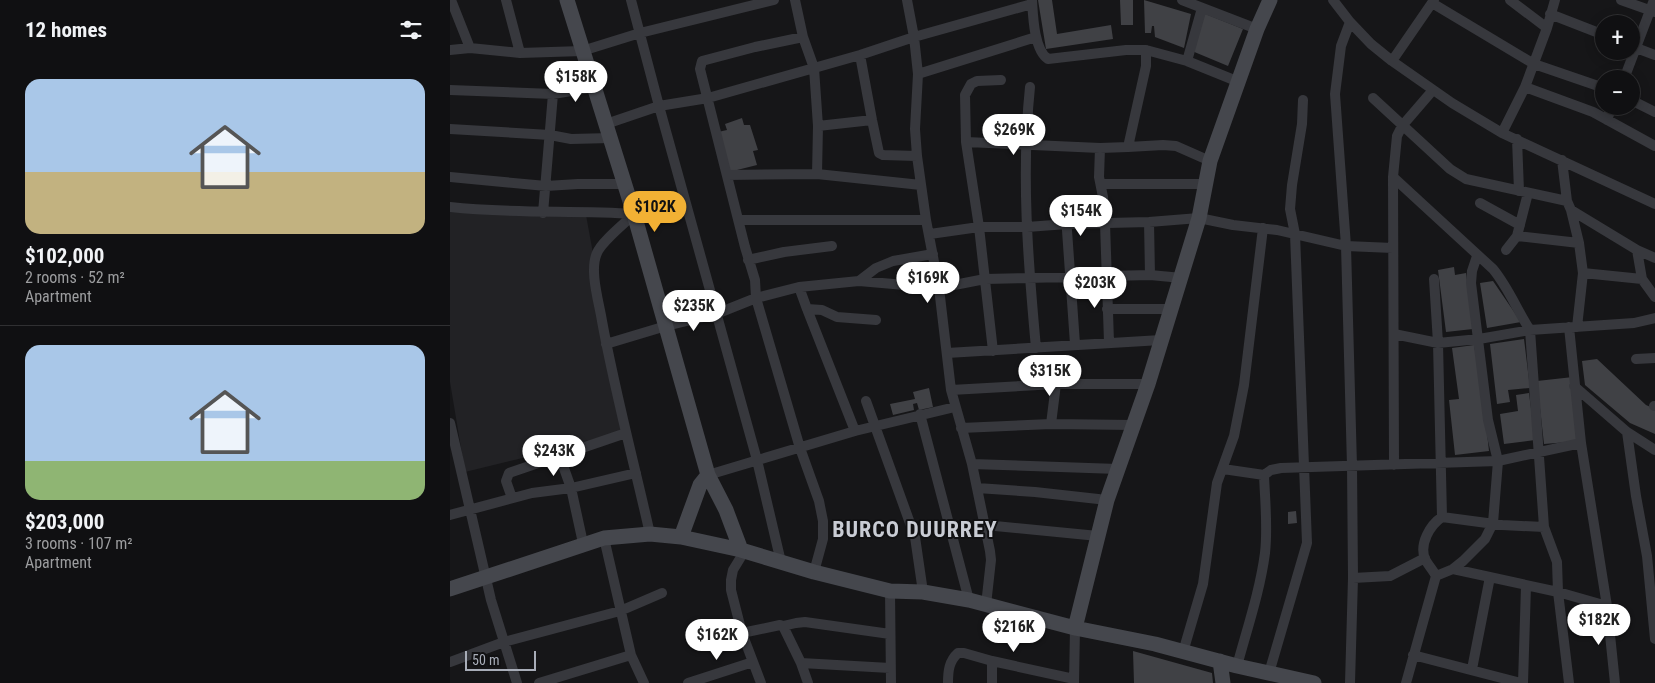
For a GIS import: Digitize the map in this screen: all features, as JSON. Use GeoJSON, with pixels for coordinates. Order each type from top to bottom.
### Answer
{"type":"FeatureCollection","features":[{"type":"Feature","properties":{"kind":"main road"},"geometry":{"type":"LineString","coordinates":[[567,0],[634,214],[708,475],[726,510],[743,551]]}},
{"type":"Feature","properties":{"kind":"main road"},"geometry":{"type":"LineString","coordinates":[[1075,628],[1107,500],[1148,384],[1200,218],[1210,161],[1257,29],[1270,0]]}},
{"type":"Feature","properties":{"kind":"main road"},"geometry":{"type":"LineString","coordinates":[[681,537],[700,485],[708,475]]}},
{"type":"Feature","properties":{"kind":"main road"},"geometry":{"type":"LineString","coordinates":[[450,589],[583,543],[604,538],[650,534],[681,537],[743,551],[814,572],[890,591],[923,592],[970,600],[1075,628],[1155,644],[1237,666],[1314,683]]}},
{"type":"Feature","properties":{"kind":"main road"},"geometry":{"type":"LineString","coordinates":[[1220,661],[1223,683]]}},
{"type":"Feature","properties":{"kind":"street"},"geometry":{"type":"LineString","coordinates":[[451,0],[470,48]]}},
{"type":"Feature","properties":{"kind":"street"},"geometry":{"type":"LineString","coordinates":[[506,0],[520,53]]}},
{"type":"Feature","properties":{"kind":"street"},"geometry":{"type":"LineString","coordinates":[[631,0],[757,460],[781,562]]}},
{"type":"Feature","properties":{"kind":"street"},"geometry":{"type":"LineString","coordinates":[[450,50],[470,48],[520,53],[582,51],[640,33],[774,0]]}},
{"type":"Feature","properties":{"kind":"street"},"geometry":{"type":"LineString","coordinates":[[795,0],[803,37],[814,68],[818,126],[817,174]]}},
{"type":"Feature","properties":{"kind":"street"},"geometry":{"type":"LineString","coordinates":[[907,0],[918,74],[915,129],[918,156],[951,390],[972,464],[991,560],[986,605]]}},
{"type":"Feature","properties":{"kind":"street"},"geometry":{"type":"LineString","coordinates":[[1182,0],[1257,29]]}},
{"type":"Feature","properties":{"kind":"street"},"geometry":{"type":"LineString","coordinates":[[1333,0],[1350,22],[1372,44],[1392,61],[1433,90],[1502,133],[1655,204]]}},
{"type":"Feature","properties":{"kind":"street"},"geometry":{"type":"LineString","coordinates":[[1510,0],[1547,28]]}},
{"type":"Feature","properties":{"kind":"street"},"geometry":{"type":"LineString","coordinates":[[1502,133],[1525,87],[1547,28],[1555,0]]}},
{"type":"Feature","properties":{"kind":"street"},"geometry":{"type":"LineString","coordinates":[[1621,0],[1653,11]]}},
{"type":"Feature","properties":{"kind":"street"},"geometry":{"type":"LineString","coordinates":[[1640,36],[1653,11],[1654,0]]}},
{"type":"Feature","properties":{"kind":"street"},"geometry":{"type":"LineString","coordinates":[[450,129],[550,135],[571,139],[608,131],[659,106],[708,98],[860,55],[1032,2],[1036,37],[1044,56],[1048,59],[1126,50],[1146,50],[1187,61],[1239,82]]}},
{"type":"Feature","properties":{"kind":"street"},"geometry":{"type":"LineString","coordinates":[[1392,61],[1433,2],[1534,64],[1595,85]]}},
{"type":"Feature","properties":{"kind":"street"},"geometry":{"type":"LineString","coordinates":[[1187,61],[1202,8]]}},
{"type":"Feature","properties":{"kind":"street"},"geometry":{"type":"LineString","coordinates":[[1550,14],[1595,32]]}},
{"type":"Feature","properties":{"kind":"street"},"geometry":{"type":"LineString","coordinates":[[1350,22],[1341,46],[1335,94],[1346,246],[1352,466],[1353,578],[1350,683]]}},
{"type":"Feature","properties":{"kind":"street"},"geometry":{"type":"LineString","coordinates":[[803,37],[702,61],[700,69],[748,260],[755,280],[756,298],[800,448],[819,501],[823,520],[823,539],[814,572]]}},
{"type":"Feature","properties":{"kind":"street"},"geometry":{"type":"LineString","coordinates":[[918,74],[1036,37]]}},
{"type":"Feature","properties":{"kind":"street"},"geometry":{"type":"LineString","coordinates":[[1128,147],[1146,66],[1146,50]]}},
{"type":"Feature","properties":{"kind":"street"},"geometry":{"type":"LineString","coordinates":[[1640,50],[1655,56]]}},
{"type":"Feature","properties":{"kind":"street"},"geometry":{"type":"LineString","coordinates":[[860,55],[880,155],[918,156]]}},
{"type":"Feature","properties":{"kind":"street"},"geometry":{"type":"LineString","coordinates":[[993,351],[979,227],[966,142],[965,95],[967,89],[976,81],[1001,80]]}},
{"type":"Feature","properties":{"kind":"street"},"geometry":{"type":"LineString","coordinates":[[450,90],[553,94],[595,87]]}},
{"type":"Feature","properties":{"kind":"street"},"geometry":{"type":"LineString","coordinates":[[1030,87],[1026,145],[1027,227],[1036,348]]}},
{"type":"Feature","properties":{"kind":"street"},"geometry":{"type":"LineString","coordinates":[[1525,87],[1593,112],[1655,146]]}},
{"type":"Feature","properties":{"kind":"street"},"geometry":{"type":"LineString","coordinates":[[1394,465],[1393,177],[1396,137],[1402,126],[1433,90]]}},
{"type":"Feature","properties":{"kind":"street"},"geometry":{"type":"LineString","coordinates":[[543,213],[553,94]]}},
{"type":"Feature","properties":{"kind":"street"},"geometry":{"type":"LineString","coordinates":[[1373,98],[1450,169],[1458,174],[1476,181],[1569,205],[1637,250],[1655,258]]}},
{"type":"Feature","properties":{"kind":"street"},"geometry":{"type":"LineString","coordinates":[[1269,673],[1308,543],[1295,234],[1290,209],[1293,177],[1302,124],[1303,100]]}},
{"type":"Feature","properties":{"kind":"street"},"geometry":{"type":"LineString","coordinates":[[1640,104],[1655,112]]}},
{"type":"Feature","properties":{"kind":"street"},"geometry":{"type":"LineString","coordinates":[[1607,120],[1609,115]]}},
{"type":"Feature","properties":{"kind":"street"},"geometry":{"type":"LineString","coordinates":[[818,126],[872,120]]}},
{"type":"Feature","properties":{"kind":"street"},"geometry":{"type":"LineString","coordinates":[[1506,250],[1517,236],[1524,192],[1516,139]]}},
{"type":"Feature","properties":{"kind":"street"},"geometry":{"type":"LineString","coordinates":[[966,142],[1100,148],[1176,146],[1210,161]]}},
{"type":"Feature","properties":{"kind":"street"},"geometry":{"type":"LineString","coordinates":[[1100,148],[1109,342]]}},
{"type":"Feature","properties":{"kind":"street"},"geometry":{"type":"LineString","coordinates":[[1562,160],[1569,205],[1579,243],[1583,273],[1573,327],[1574,386],[1581,443],[1607,606],[1615,683]]}},
{"type":"Feature","properties":{"kind":"street"},"geometry":{"type":"LineString","coordinates":[[727,175],[817,174],[922,185]]}},
{"type":"Feature","properties":{"kind":"street"},"geometry":{"type":"LineString","coordinates":[[450,177],[546,186],[624,184]]}},
{"type":"Feature","properties":{"kind":"street"},"geometry":{"type":"LineString","coordinates":[[1393,177],[1500,277],[1530,330],[1544,526],[1556,559],[1569,683]]}},
{"type":"Feature","properties":{"kind":"street"},"geometry":{"type":"LineString","coordinates":[[1101,184],[1206,184]]}},
{"type":"Feature","properties":{"kind":"street"},"geometry":{"type":"LineString","coordinates":[[1065,202],[1075,344]]}},
{"type":"Feature","properties":{"kind":"street"},"geometry":{"type":"LineString","coordinates":[[1480,204],[1520,225]]}},
{"type":"Feature","properties":{"kind":"street"},"geometry":{"type":"LineString","coordinates":[[450,207],[543,213],[598,212],[634,214]]}},
{"type":"Feature","properties":{"kind":"street"},"geometry":{"type":"LineString","coordinates":[[634,214],[597,252],[594,261],[594,278],[606,344],[650,534]]}},
{"type":"Feature","properties":{"kind":"street"},"geometry":{"type":"LineString","coordinates":[[930,234],[979,227],[1105,224],[1200,218],[1295,234],[1346,246],[1393,248]]}},
{"type":"Feature","properties":{"kind":"street"},"geometry":{"type":"LineString","coordinates":[[739,220],[926,220]]}},
{"type":"Feature","properties":{"kind":"street"},"geometry":{"type":"LineString","coordinates":[[1149,222],[1150,274]]}},
{"type":"Feature","properties":{"kind":"street"},"geometry":{"type":"LineString","coordinates":[[1183,652],[1203,584],[1217,483],[1234,436],[1244,385],[1263,228]]}},
{"type":"Feature","properties":{"kind":"street"},"geometry":{"type":"LineString","coordinates":[[1517,236],[1579,243]]}},
{"type":"Feature","properties":{"kind":"street"},"geometry":{"type":"LineString","coordinates":[[748,260],[784,252],[832,246]]}},
{"type":"Feature","properties":{"kind":"street"},"geometry":{"type":"LineString","coordinates":[[1637,250],[1642,280],[1655,297]]}},
{"type":"Feature","properties":{"kind":"street"},"geometry":{"type":"LineString","coordinates":[[859,281],[876,268],[893,261],[933,254]]}},
{"type":"Feature","properties":{"kind":"street"},"geometry":{"type":"LineString","coordinates":[[1436,576],[1454,569],[1485,539],[1493,523],[1498,461],[1488,420],[1471,284],[1472,271],[1477,256]]}},
{"type":"Feature","properties":{"kind":"street"},"geometry":{"type":"LineString","coordinates":[[1583,273],[1642,280]]}},
{"type":"Feature","properties":{"kind":"street"},"geometry":{"type":"LineString","coordinates":[[606,344],[666,326],[716,314],[756,298],[799,287],[859,281],[938,288],[985,279],[1106,275],[1150,274],[1182,278]]}},
{"type":"Feature","properties":{"kind":"street"},"geometry":{"type":"LineString","coordinates":[[1434,279],[1438,343],[1442,517]]}},
{"type":"Feature","properties":{"kind":"street"},"geometry":{"type":"LineString","coordinates":[[799,287],[855,431]]}},
{"type":"Feature","properties":{"kind":"street"},"geometry":{"type":"LineString","coordinates":[[807,309],[822,310],[837,317],[876,320]]}},
{"type":"Feature","properties":{"kind":"street"},"geometry":{"type":"LineString","coordinates":[[1107,309],[1170,309]]}},
{"type":"Feature","properties":{"kind":"street"},"geometry":{"type":"LineString","coordinates":[[1394,334],[1438,343],[1479,339],[1530,330],[1634,323],[1655,318]]}},
{"type":"Feature","properties":{"kind":"street"},"geometry":{"type":"LineString","coordinates":[[947,353],[1161,340]]}},
{"type":"Feature","properties":{"kind":"street"},"geometry":{"type":"LineString","coordinates":[[1636,359],[1655,358]]}},
{"type":"Feature","properties":{"kind":"street"},"geometry":{"type":"LineString","coordinates":[[951,390],[1056,384],[1148,384]]}},
{"type":"Feature","properties":{"kind":"street"},"geometry":{"type":"LineString","coordinates":[[1051,424],[1056,384]]}},
{"type":"Feature","properties":{"kind":"street"},"geometry":{"type":"LineString","coordinates":[[1574,386],[1627,432],[1655,450]]}},
{"type":"Feature","properties":{"kind":"street"},"geometry":{"type":"LineString","coordinates":[[866,401],[915,537],[923,592]]}},
{"type":"Feature","properties":{"kind":"street"},"geometry":{"type":"LineString","coordinates":[[708,475],[855,431],[955,407]]}},
{"type":"Feature","properties":{"kind":"street"},"geometry":{"type":"LineString","coordinates":[[920,414],[970,600]]}},
{"type":"Feature","properties":{"kind":"street"},"geometry":{"type":"LineString","coordinates":[[450,423],[485,577],[517,683]]}},
{"type":"Feature","properties":{"kind":"street"},"geometry":{"type":"LineString","coordinates":[[961,428],[1051,424],[1133,425]]}},
{"type":"Feature","properties":{"kind":"street"},"geometry":{"type":"LineString","coordinates":[[1627,432],[1647,556],[1655,639]]}},
{"type":"Feature","properties":{"kind":"street"},"geometry":{"type":"LineString","coordinates":[[512,498],[506,481],[509,473],[626,433]]}},
{"type":"Feature","properties":{"kind":"street"},"geometry":{"type":"LineString","coordinates":[[1222,469],[1264,475],[1271,470],[1281,468],[1498,461],[1581,443]]}},
{"type":"Feature","properties":{"kind":"street"},"geometry":{"type":"LineString","coordinates":[[560,457],[571,488],[583,543]]}},
{"type":"Feature","properties":{"kind":"street"},"geometry":{"type":"LineString","coordinates":[[972,464],[1118,469]]}},
{"type":"Feature","properties":{"kind":"street"},"geometry":{"type":"LineString","coordinates":[[450,515],[471,511],[532,493],[571,488],[636,473]]}},
{"type":"Feature","properties":{"kind":"street"},"geometry":{"type":"LineString","coordinates":[[1237,666],[1258,590],[1265,553],[1267,529],[1264,475]]}},
{"type":"Feature","properties":{"kind":"street"},"geometry":{"type":"LineString","coordinates":[[977,488],[1107,500]]}},
{"type":"Feature","properties":{"kind":"street"},"geometry":{"type":"LineString","coordinates":[[1406,683],[1436,576],[1424,558],[1424,545],[1434,522],[1442,517],[1544,526]]}},
{"type":"Feature","properties":{"kind":"street"},"geometry":{"type":"LineString","coordinates":[[984,525],[1098,536]]}},
{"type":"Feature","properties":{"kind":"street"},"geometry":{"type":"LineString","coordinates":[[604,538],[631,655],[644,683]]}},
{"type":"Feature","properties":{"kind":"street"},"geometry":{"type":"LineString","coordinates":[[743,551],[733,570],[731,590],[742,633],[761,683]]}},
{"type":"Feature","properties":{"kind":"street"},"geometry":{"type":"LineString","coordinates":[[1353,578],[1390,576],[1424,558]]}},
{"type":"Feature","properties":{"kind":"street"},"geometry":{"type":"LineString","coordinates":[[1454,569],[1558,592],[1607,606]]}},
{"type":"Feature","properties":{"kind":"street"},"geometry":{"type":"LineString","coordinates":[[1472,669],[1490,578]]}},
{"type":"Feature","properties":{"kind":"street"},"geometry":{"type":"LineString","coordinates":[[1413,655],[1522,683],[1526,586]]}},
{"type":"Feature","properties":{"kind":"street"},"geometry":{"type":"LineString","coordinates":[[890,591],[891,683]]}},
{"type":"Feature","properties":{"kind":"street"},"geometry":{"type":"LineString","coordinates":[[450,662],[504,642],[620,611],[662,593]]}},
{"type":"Feature","properties":{"kind":"street"},"geometry":{"type":"LineString","coordinates":[[742,633],[805,622],[890,634]]}},
{"type":"Feature","properties":{"kind":"street"},"geometry":{"type":"LineString","coordinates":[[783,626],[801,663],[808,683]]}},
{"type":"Feature","properties":{"kind":"street"},"geometry":{"type":"LineString","coordinates":[[948,683],[948,670],[952,660],[958,653],[1074,681],[1075,628]]}},
{"type":"Feature","properties":{"kind":"street"},"geometry":{"type":"LineString","coordinates":[[539,683],[631,655]]}},
{"type":"Feature","properties":{"kind":"street"},"geometry":{"type":"LineString","coordinates":[[992,661],[992,683]]}},
{"type":"Feature","properties":{"kind":"street"},"geometry":{"type":"LineString","coordinates":[[688,683],[753,662]]}},
{"type":"Feature","properties":{"kind":"street"},"geometry":{"type":"LineString","coordinates":[[801,663],[890,668]]}},
{"type":"Feature","properties":{"kind":"shaded area"},"geometry":{"type":"Polygon","coordinates":[[[450,211],[586,215],[626,433],[465,472],[450,382],[450,211]]]}},
{"type":"Feature","properties":{"kind":"building"},"geometry":{"type":"Polygon","coordinates":[[[1038,0],[1052,0],[1057,34],[1111,25],[1113,39],[1046,49],[1038,0]]]}},
{"type":"Feature","properties":{"kind":"building"},"geometry":{"type":"Polygon","coordinates":[[[1120,0],[1133,0],[1133,25],[1121,25],[1120,0]]]}},
{"type":"Feature","properties":{"kind":"building"},"geometry":{"type":"Polygon","coordinates":[[[1144,0],[1191,14],[1184,48],[1155,37],[1154,26],[1152,26],[1151,33],[1145,33],[1144,0]]]}},
{"type":"Feature","properties":{"kind":"building"},"geometry":{"type":"Polygon","coordinates":[[[1203,13],[1243,29],[1228,66],[1192,51],[1203,13]]]}},
{"type":"Feature","properties":{"kind":"building"},"geometry":{"type":"Polygon","coordinates":[[[742,118],[744,125],[750,125],[758,150],[753,151],[757,165],[729,172],[718,132],[727,130],[725,124],[742,118]]]}},
{"type":"Feature","properties":{"kind":"building"},"geometry":{"type":"Polygon","coordinates":[[[1454,267],[1455,275],[1466,273],[1473,329],[1446,332],[1438,270],[1454,267]]]}},
{"type":"Feature","properties":{"kind":"building"},"geometry":{"type":"Polygon","coordinates":[[[1493,281],[1521,322],[1487,328],[1480,283],[1493,281]]]}},
{"type":"Feature","properties":{"kind":"building"},"geometry":{"type":"Polygon","coordinates":[[[1524,339],[1530,388],[1508,390],[1510,402],[1497,404],[1490,344],[1524,339]]]}},
{"type":"Feature","properties":{"kind":"building"},"geometry":{"type":"Polygon","coordinates":[[[1474,345],[1483,396],[1489,451],[1455,455],[1449,400],[1459,399],[1452,348],[1474,345]]]}},
{"type":"Feature","properties":{"kind":"building"},"geometry":{"type":"Polygon","coordinates":[[[1597,359],[1646,405],[1655,409],[1655,434],[1630,423],[1585,385],[1582,361],[1597,359]]]}},
{"type":"Feature","properties":{"kind":"building"},"geometry":{"type":"Polygon","coordinates":[[[1573,377],[1580,441],[1544,444],[1537,381],[1573,377]]]}},
{"type":"Feature","properties":{"kind":"building"},"geometry":{"type":"Polygon","coordinates":[[[929,388],[933,407],[919,410],[917,403],[913,404],[914,410],[893,415],[890,404],[915,399],[913,392],[929,388]]]}},
{"type":"Feature","properties":{"kind":"building"},"geometry":{"type":"Polygon","coordinates":[[[1529,393],[1535,440],[1504,444],[1500,414],[1518,411],[1516,395],[1529,393]]]}},
{"type":"Feature","properties":{"kind":"building"},"geometry":{"type":"Polygon","coordinates":[[[1296,511],[1297,523],[1288,524],[1288,512],[1296,511]]]}},
{"type":"Feature","properties":{"kind":"building"},"geometry":{"type":"Polygon","coordinates":[[[1133,651],[1212,673],[1213,683],[1134,683],[1133,651]]]}},
{"type":"Feature","properties":{"kind":"district","name":"BURCO DUURREY"},"geometry":{"type":"Point","coordinates":[915,529]}}]}
